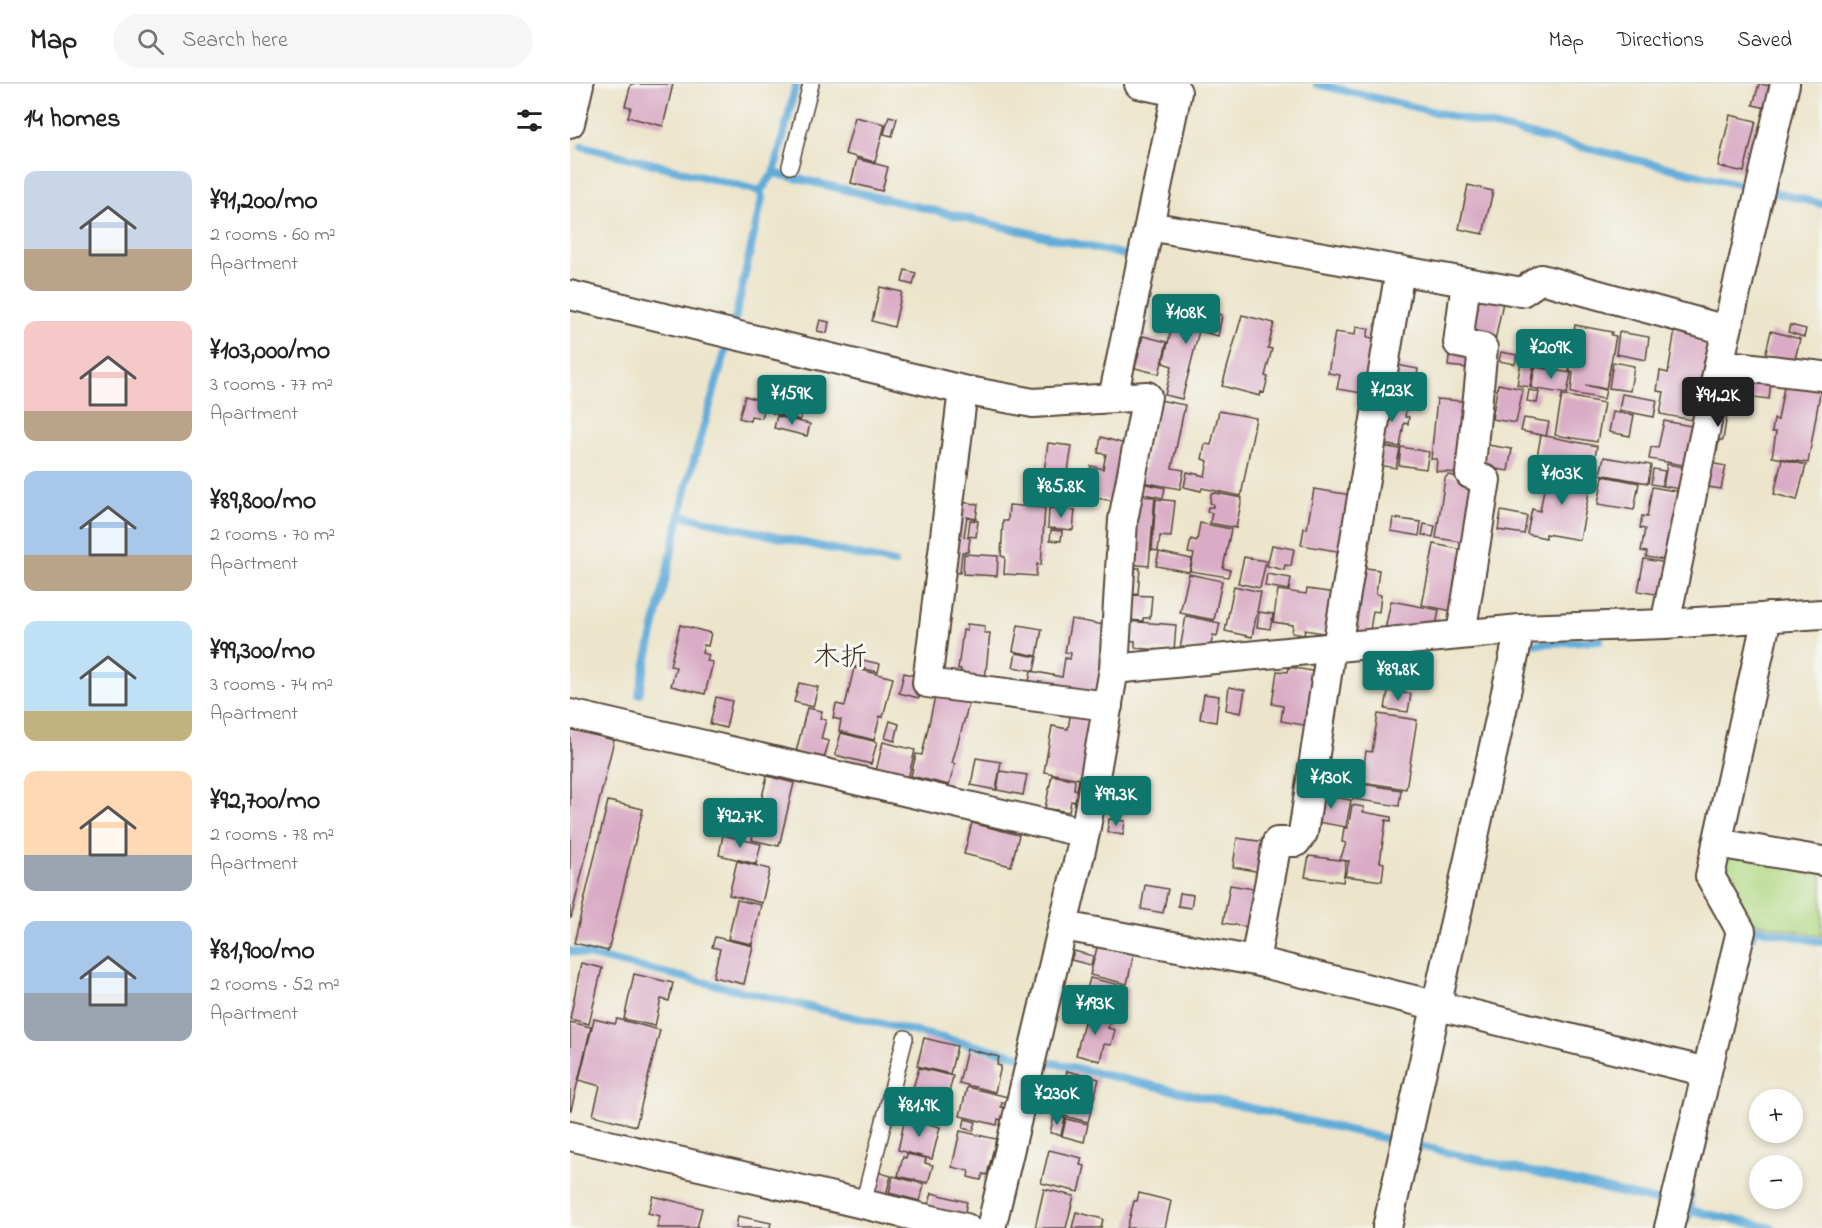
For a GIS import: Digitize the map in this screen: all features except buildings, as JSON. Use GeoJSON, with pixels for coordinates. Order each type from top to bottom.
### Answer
{"type":"FeatureCollection","features":[{"type":"Feature","properties":{"kind":"street"},"geometry":{"type":"LineString","coordinates":[[570,123],[579,84]]}},
{"type":"Feature","properties":{"kind":"street"},"geometry":{"type":"LineString","coordinates":[[1113,398],[1178,88],[1139,84]]}},
{"type":"Feature","properties":{"kind":"street"},"geometry":{"type":"LineString","coordinates":[[1665,624],[1726,330],[1785,84]]}},
{"type":"Feature","properties":{"kind":"street"},"geometry":{"type":"LineString","coordinates":[[1149,226],[1522,292],[1541,279],[1726,330]]}},
{"type":"Feature","properties":{"kind":"street"},"geometry":{"type":"LineString","coordinates":[[1255,961],[1277,842],[1296,842],[1303,833],[1400,270]]}},
{"type":"Feature","properties":{"kind":"street"},"geometry":{"type":"LineString","coordinates":[[1461,634],[1486,480],[1470,474],[1482,348],[1458,344],[1466,282]]}},
{"type":"Feature","properties":{"kind":"street"},"geometry":{"type":"LineString","coordinates":[[570,295],[963,390],[1033,402],[1147,396],[1123,520],[1114,669],[1085,833],[991,1228]]}},
{"type":"Feature","properties":{"kind":"street"},"geometry":{"type":"LineString","coordinates":[[1719,364],[1822,376]]}},
{"type":"Feature","properties":{"kind":"street"},"geometry":{"type":"LineString","coordinates":[[963,390],[927,683],[1108,706]]}},
{"type":"Feature","properties":{"kind":"street"},"geometry":{"type":"LineString","coordinates":[[1114,669],[1520,629],[1665,624],[1822,614]]}},
{"type":"Feature","properties":{"kind":"street"},"geometry":{"type":"LineString","coordinates":[[1669,1228],[1741,931],[1710,876],[1767,617]]}},
{"type":"Feature","properties":{"kind":"street"},"geometry":{"type":"LineString","coordinates":[[1387,1228],[1520,629]]}},
{"type":"Feature","properties":{"kind":"street"},"geometry":{"type":"LineString","coordinates":[[570,714],[1085,833]]}},
{"type":"Feature","properties":{"kind":"street"},"geometry":{"type":"LineString","coordinates":[[1717,843],[1822,861]]}},
{"type":"Feature","properties":{"kind":"street"},"geometry":{"type":"LineString","coordinates":[[1063,926],[1255,961],[1707,1072]]}},
{"type":"Feature","properties":{"kind":"street"},"geometry":{"type":"LineString","coordinates":[[570,1136],[966,1228]]}},
{"type":"Feature","properties":{"kind":"lane"},"geometry":{"type":"LineString","coordinates":[[790,166],[811,84]]}},
{"type":"Feature","properties":{"kind":"lane"},"geometry":{"type":"LineString","coordinates":[[863,1204],[905,1038]]}},
{"type":"Feature","properties":{"kind":"green space"},"geometry":{"type":"Polygon","coordinates":[[[1726,855],[1822,866],[1822,936],[1748,921],[1722,877],[1726,855]]]}},
{"type":"Feature","properties":{"kind":"waterway"},"geometry":{"type":"LineString","coordinates":[[582,146],[760,191],[774,173],[796,84]]}},
{"type":"Feature","properties":{"kind":"waterway"},"geometry":{"type":"LineString","coordinates":[[1317,84],[1750,187]]}},
{"type":"Feature","properties":{"kind":"waterway"},"geometry":{"type":"LineString","coordinates":[[774,173],[1129,256]]}},
{"type":"Feature","properties":{"kind":"waterway"},"geometry":{"type":"LineString","coordinates":[[735,319],[762,198],[760,191]]}},
{"type":"Feature","properties":{"kind":"waterway"},"geometry":{"type":"LineString","coordinates":[[1772,192],[1822,204]]}},
{"type":"Feature","properties":{"kind":"waterway"},"geometry":{"type":"LineString","coordinates":[[639,694],[687,485],[727,346]]}},
{"type":"Feature","properties":{"kind":"waterway"},"geometry":{"type":"LineString","coordinates":[[680,515],[894,563]]}},
{"type":"Feature","properties":{"kind":"waterway"},"geometry":{"type":"LineString","coordinates":[[1536,644],[1600,640]]}},
{"type":"Feature","properties":{"kind":"waterway"},"geometry":{"type":"LineString","coordinates":[[1752,937],[1754,928],[1822,942]]}},
{"type":"Feature","properties":{"kind":"waterway"},"geometry":{"type":"LineString","coordinates":[[570,951],[1024,1057]]}},
{"type":"Feature","properties":{"kind":"waterway"},"geometry":{"type":"LineString","coordinates":[[1053,1063],[1396,1141],[1397,1137]]}},
{"type":"Feature","properties":{"kind":"waterway"},"geometry":{"type":"LineString","coordinates":[[1415,1145],[1669,1204]]}},
{"type":"Feature","properties":{"kind":"waterway"},"geometry":{"type":"LineString","coordinates":[[1683,1224],[1692,1210],[1689,1202],[1691,1194]]}},
{"type":"Feature","properties":{"kind":"waterway"},"geometry":{"type":"LineString","coordinates":[[1689,1210],[1772,1228]]}},
{"type":"Feature","properties":{"kind":"district","name":"木折"},"geometry":{"type":"Point","coordinates":[840,656]}}]}
